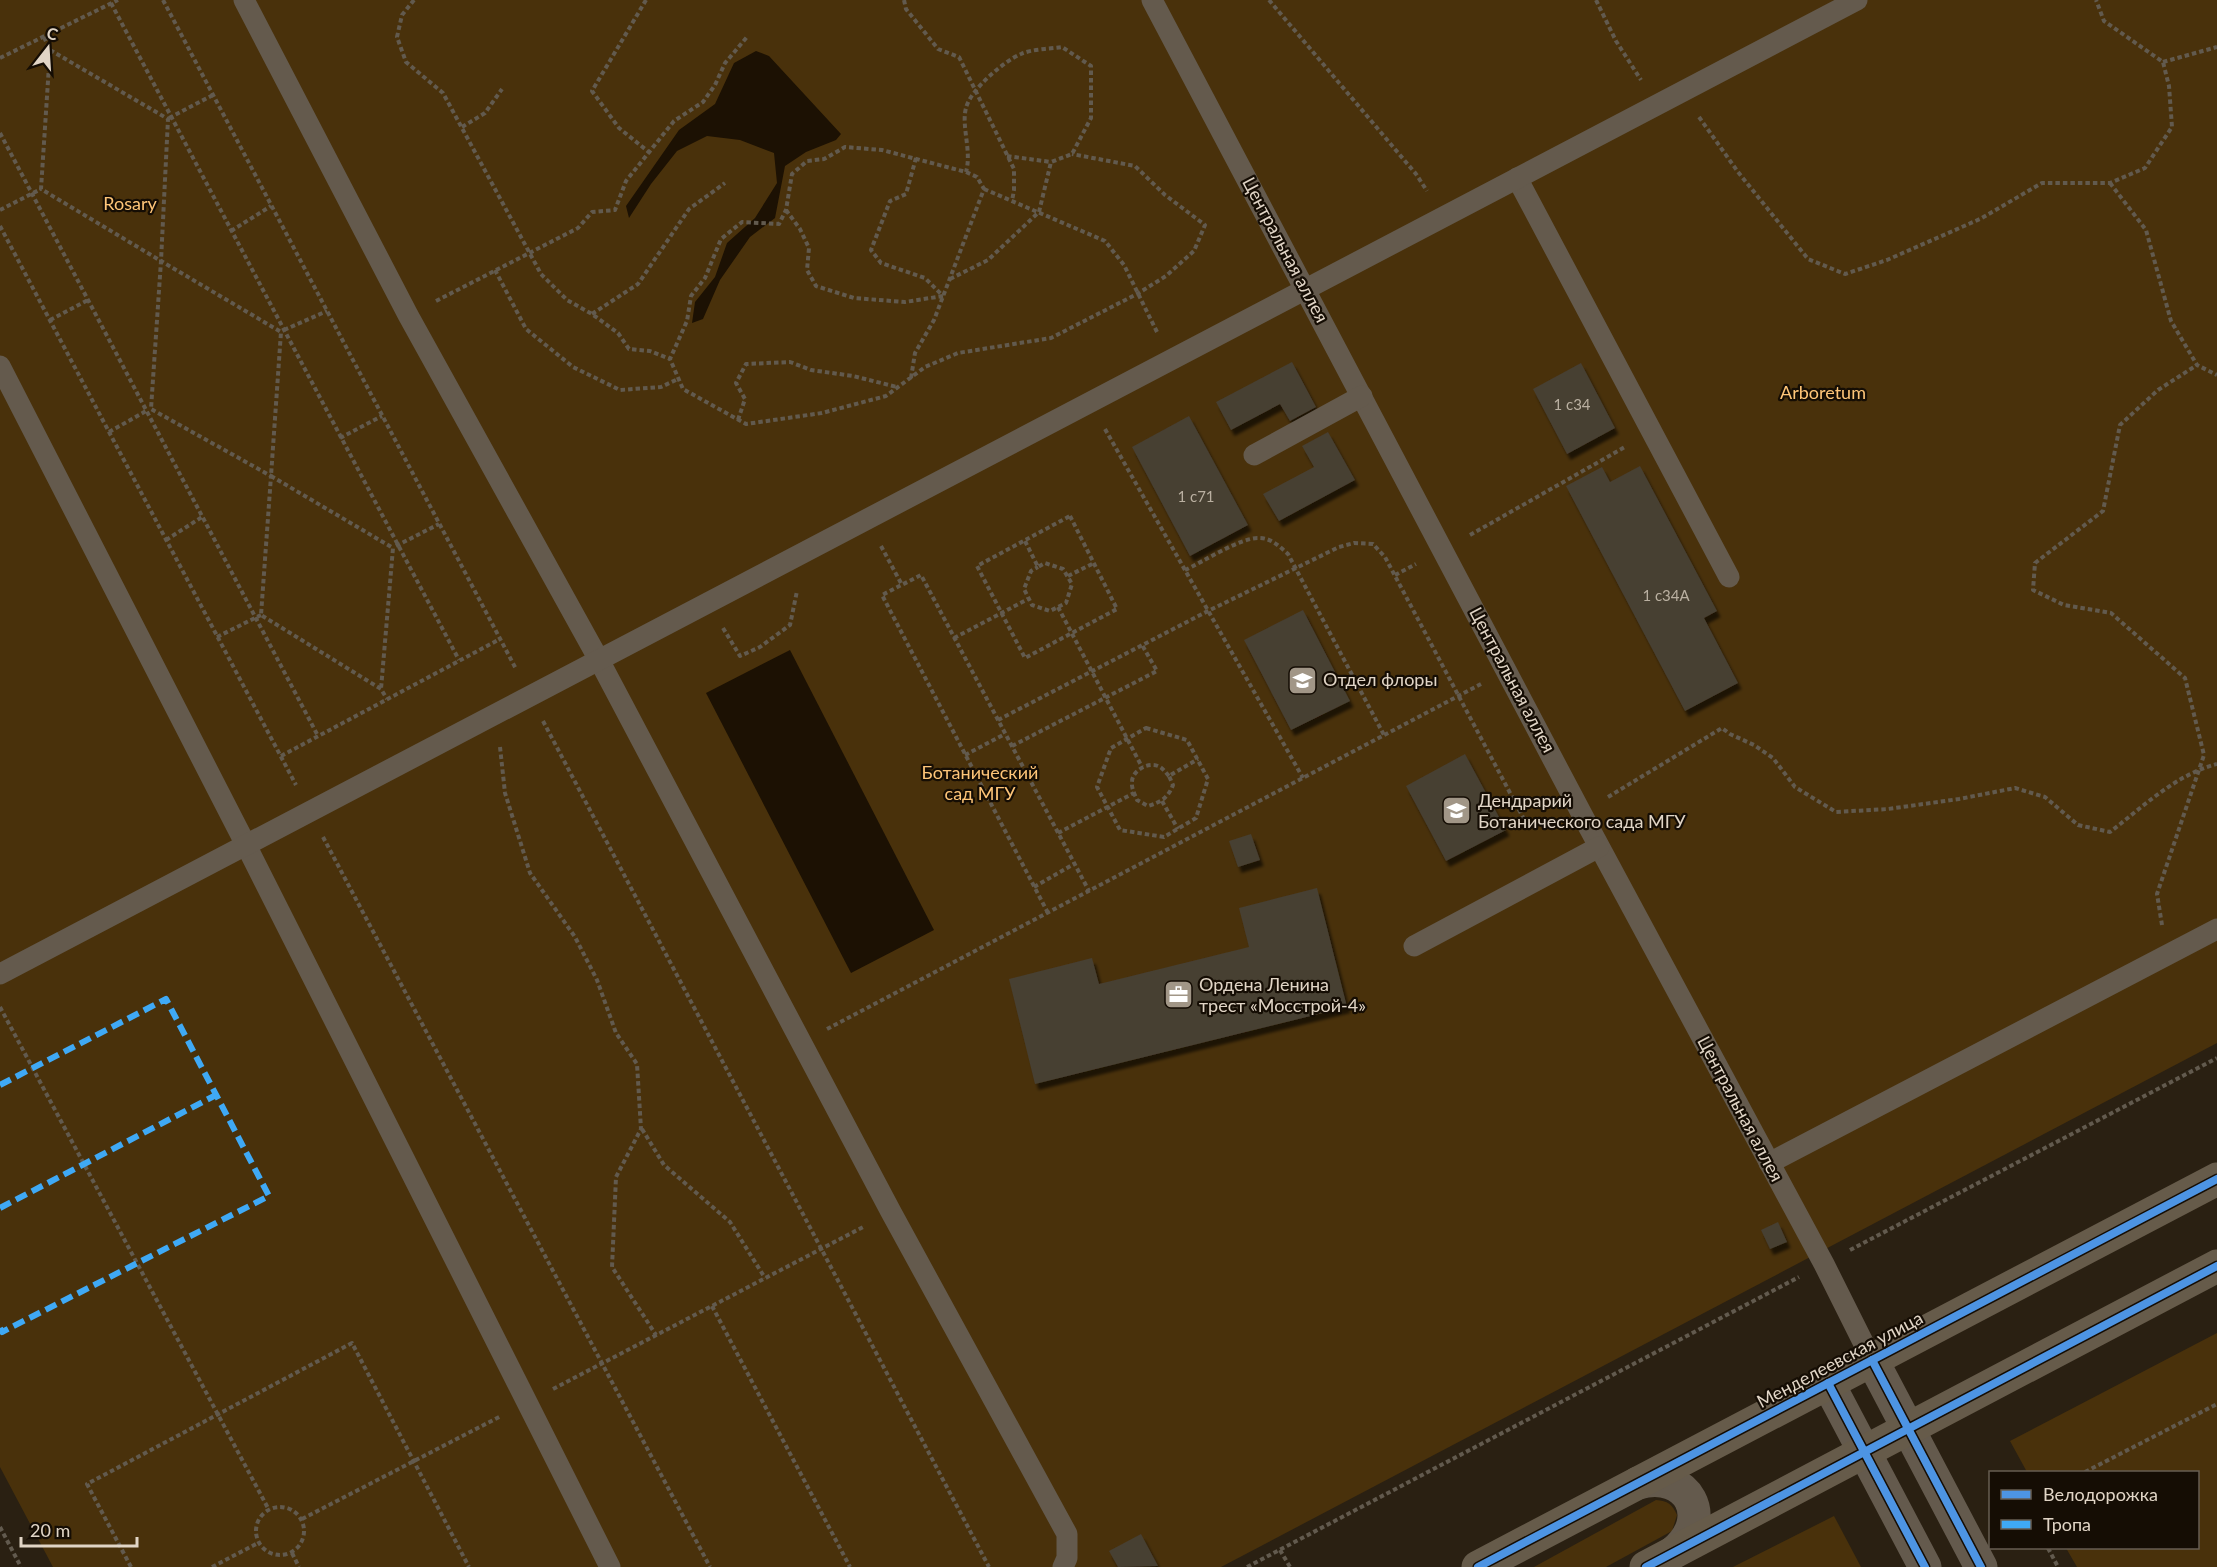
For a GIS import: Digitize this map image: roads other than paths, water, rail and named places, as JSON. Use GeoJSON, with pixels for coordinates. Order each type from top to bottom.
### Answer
{"type":"FeatureCollection","features":[{"type":"Feature","properties":{"kind":"street","name":"Менделеевская улица"},"geometry":{"type":"LineString","coordinates":[[1478,1567],[2217,1179]]}},
{"type":"Feature","properties":{"kind":"street"},"geometry":{"type":"LineString","coordinates":[[1660,1560],[2217,1266]]}},
{"type":"Feature","properties":{"kind":"street"},"geometry":{"type":"LineString","coordinates":[[1872,1360],[1981,1567]]}},
{"type":"Feature","properties":{"kind":"street"},"geometry":{"type":"LineString","coordinates":[[1828,1383],[1925,1567]]}},
{"type":"Feature","properties":{"kind":"street"},"geometry":{"type":"LineString","coordinates":[[1638,1483],[1653,1479],[1668,1481],[1681,1488],[1690,1500],[1695,1514],[1693,1529],[1686,1542],[1660,1560]]}},
{"type":"Feature","properties":{"kind":"lane"},"geometry":{"type":"LineString","coordinates":[[244,0],[408,315],[598,660],[891,1212],[1067,1534],[1067,1558],[1063,1567]]}},
{"type":"Feature","properties":{"kind":"lane","name":"Центральная аллея"},"geometry":{"type":"LineString","coordinates":[[1152,0],[1599,847],[1824,1264],[1872,1360]]}},
{"type":"Feature","properties":{"kind":"lane"},"geometry":{"type":"LineString","coordinates":[[0,974],[1857,0]]}},
{"type":"Feature","properties":{"kind":"lane"},"geometry":{"type":"LineString","coordinates":[[1517,178],[1730,577]]}},
{"type":"Feature","properties":{"kind":"lane"},"geometry":{"type":"LineString","coordinates":[[0,366],[246,845],[610,1567]]}},
{"type":"Feature","properties":{"kind":"lane"},"geometry":{"type":"LineString","coordinates":[[1254,455],[1362,396]]}},
{"type":"Feature","properties":{"kind":"lane"},"geometry":{"type":"LineString","coordinates":[[1414,946],[1599,847]]}},
{"type":"Feature","properties":{"kind":"lane"},"geometry":{"type":"LineString","coordinates":[[1769,1163],[2217,929]]}},
{"type":"Feature","properties":{"kind":"place","name":"Отдел флоры"},"geometry":{"type":"Point","coordinates":[1302,680]}},
{"type":"Feature","properties":{"kind":"place","name":"Дендрарий Ботанического сада МГУ"},"geometry":{"type":"Point","coordinates":[1457,811]}},
{"type":"Feature","properties":{"kind":"place","name":"Ордена Ленина трест «Мосстрой-4»"},"geometry":{"type":"Point","coordinates":[1178,995]}},
{"type":"Feature","properties":{"kind":"park label","name":"Rosary"},"geometry":{"type":"Point","coordinates":[130,204]}},
{"type":"Feature","properties":{"kind":"park label","name":"Arboretum"},"geometry":{"type":"Point","coordinates":[1823,393]}},
{"type":"Feature","properties":{"kind":"park label","name":"Ботанический сад МГУ"},"geometry":{"type":"Point","coordinates":[980,783]}}]}
